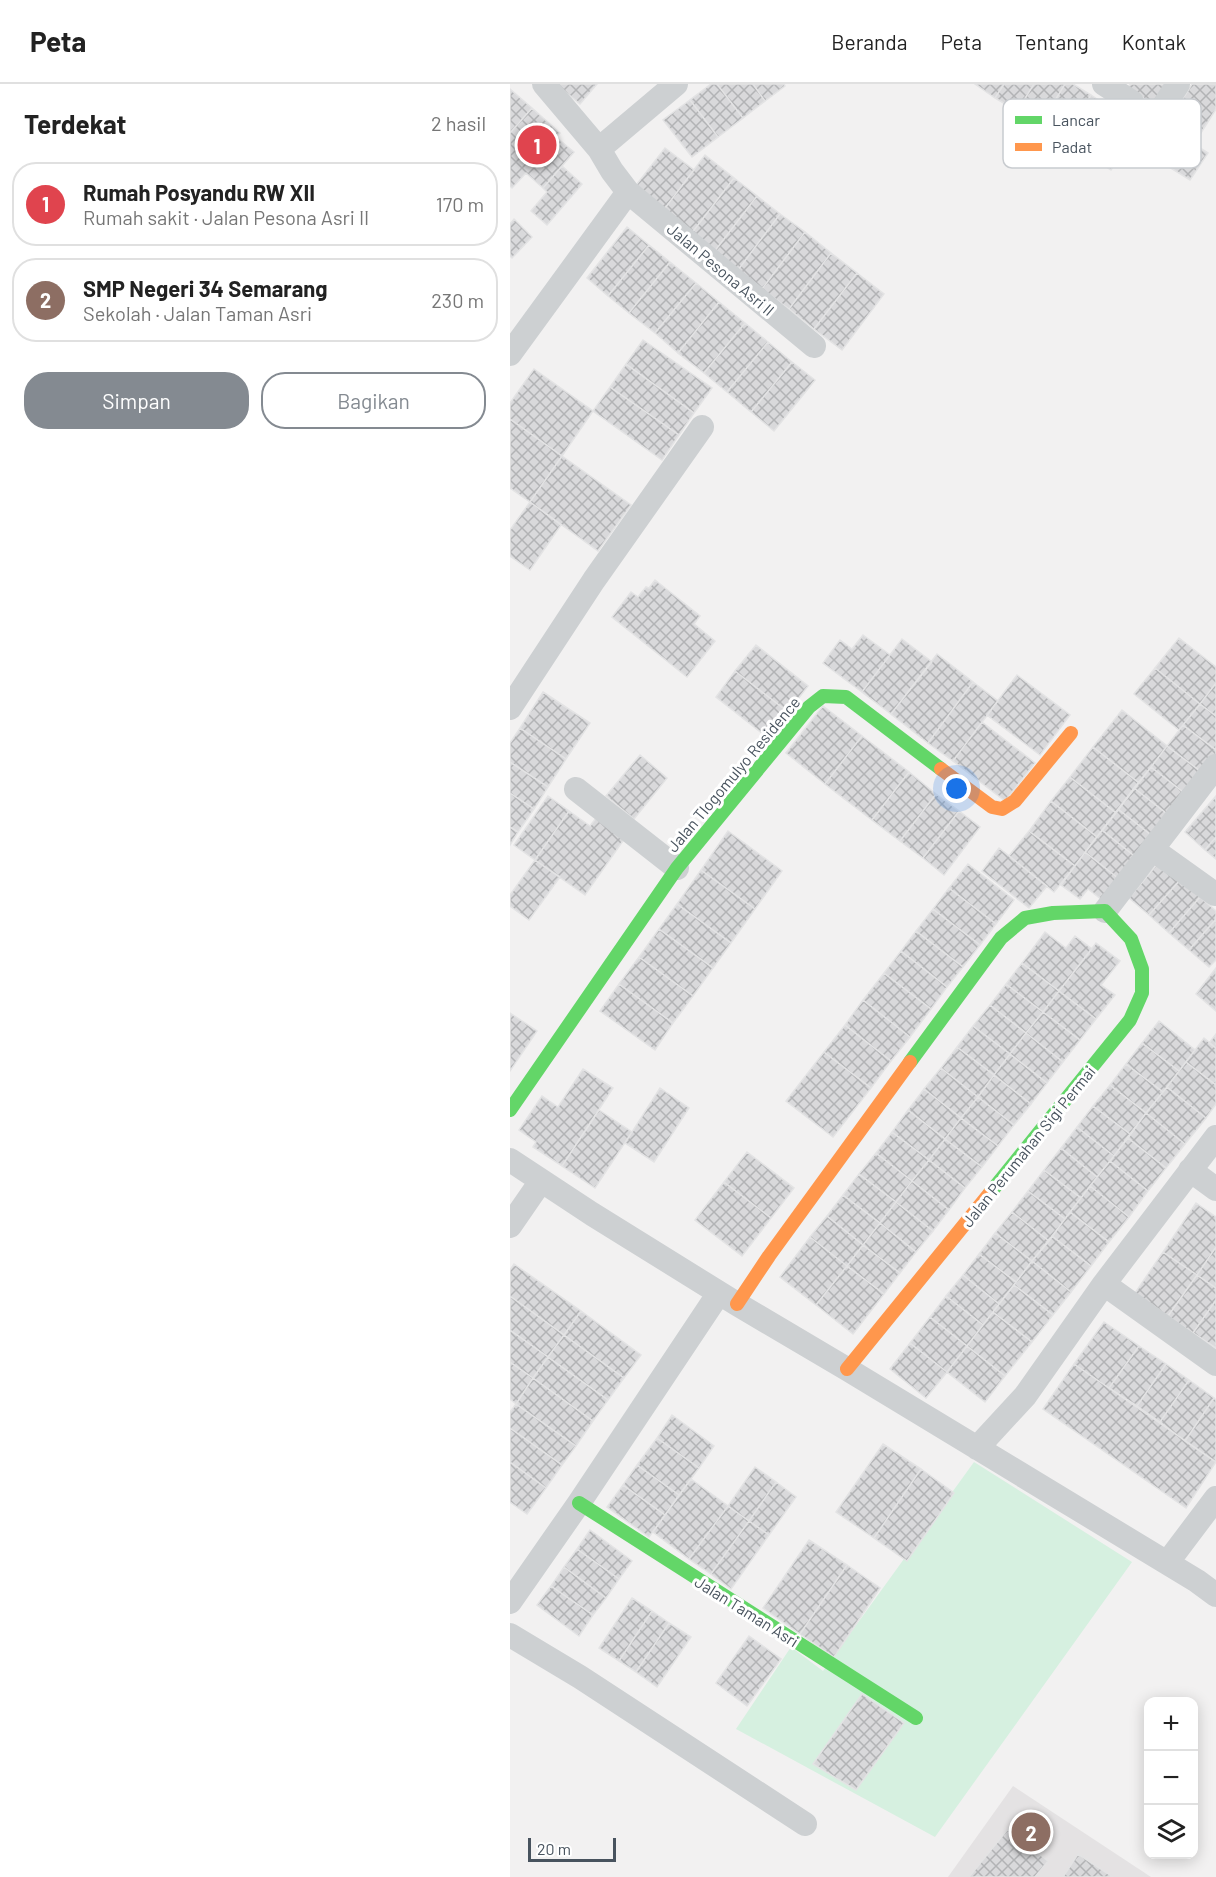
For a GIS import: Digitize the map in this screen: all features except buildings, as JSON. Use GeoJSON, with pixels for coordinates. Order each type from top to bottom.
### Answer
{"type":"FeatureCollection","features":[{"type":"Feature","properties":{"kind":"street","name":"Jalan Pesona Asri II"},"geometry":{"type":"LineString","coordinates":[[544,84],[599,149],[628,192],[814,346]]}},
{"type":"Feature","properties":{"kind":"street"},"geometry":{"type":"LineString","coordinates":[[599,149],[676,84]]}},
{"type":"Feature","properties":{"kind":"street"},"geometry":{"type":"LineString","coordinates":[[1104,84],[1127,99]]}},
{"type":"Feature","properties":{"kind":"street"},"geometry":{"type":"LineString","coordinates":[[1168,99],[1178,84]]}},
{"type":"Feature","properties":{"kind":"street"},"geometry":{"type":"LineString","coordinates":[[510,354],[628,192]]}},
{"type":"Feature","properties":{"kind":"street"},"geometry":{"type":"LineString","coordinates":[[510,708],[594,580],[702,427]]}},
{"type":"Feature","properties":{"kind":"street","name":"Jalan Tlogomulyo Residence"},"geometry":{"type":"LineString","coordinates":[[510,1110],[678,868],[809,707],[823,696],[846,697],[992,807],[1002,809],[1015,801],[1071,733]]}},
{"type":"Feature","properties":{"kind":"street"},"geometry":{"type":"LineString","coordinates":[[510,1602],[579,1503],[728,1299],[769,1256],[1001,938],[1025,918],[1105,911],[1216,766]]}},
{"type":"Feature","properties":{"kind":"street"},"geometry":{"type":"LineString","coordinates":[[576,789],[678,868]]}},
{"type":"Feature","properties":{"kind":"street"},"geometry":{"type":"LineString","coordinates":[[1152,849],[1215,894]]}},
{"type":"Feature","properties":{"kind":"street","name":"Jalan Perumahan Sigi Permai"},"geometry":{"type":"LineString","coordinates":[[848,1370],[1130,1020],[1142,993],[1142,969],[1131,939],[1105,911]]}},
{"type":"Feature","properties":{"kind":"street"},"geometry":{"type":"LineString","coordinates":[[977,1449],[1025,1396],[1104,1284],[1216,1137]]}},
{"type":"Feature","properties":{"kind":"street"},"geometry":{"type":"LineString","coordinates":[[510,1160],[728,1299],[1167,1563],[1216,1595]]}},
{"type":"Feature","properties":{"kind":"street"},"geometry":{"type":"LineString","coordinates":[[1190,1170],[1216,1189]]}},
{"type":"Feature","properties":{"kind":"street"},"geometry":{"type":"LineString","coordinates":[[510,1226],[542,1181]]}},
{"type":"Feature","properties":{"kind":"street"},"geometry":{"type":"LineString","coordinates":[[1104,1284],[1216,1364]]}},
{"type":"Feature","properties":{"kind":"street"},"geometry":{"type":"LineString","coordinates":[[1167,1563],[1216,1498]]}},
{"type":"Feature","properties":{"kind":"street","name":"Jalan Taman Asri"},"geometry":{"type":"LineString","coordinates":[[579,1503],[916,1718]]}},
{"type":"Feature","properties":{"kind":"street"},"geometry":{"type":"LineString","coordinates":[[510,1635],[580,1677],[805,1824]]}},
{"type":"Feature","properties":{"kind":"shaded area"},"geometry":{"type":"Polygon","coordinates":[[[1013,1786],[1151,1877],[948,1877],[1013,1786]]]}},
{"type":"Feature","properties":{"kind":"green space"},"geometry":{"type":"Polygon","coordinates":[[[974,1462],[1132,1562],[935,1837],[736,1729],[791,1647],[823,1671],[974,1462]]]}},
{"type":"Feature","properties":{"kind":"traffic: fast"},"geometry":{"type":"LineString","coordinates":[[510,1110],[677,868],[809,707],[823,696],[846,697],[941,769]]}},
{"type":"Feature","properties":{"kind":"traffic: fast"},"geometry":{"type":"LineString","coordinates":[[910,1062],[1001,938],[1025,918],[1053,913],[1105,911],[1131,939],[1142,969],[1142,993],[1130,1020],[990,1193]]}},
{"type":"Feature","properties":{"kind":"traffic: fast"},"geometry":{"type":"LineString","coordinates":[[579,1503],[916,1718]]}},
{"type":"Feature","properties":{"kind":"traffic: slow"},"geometry":{"type":"LineString","coordinates":[[941,769],[992,807],[1002,809],[1015,801],[1071,733]]}},
{"type":"Feature","properties":{"kind":"traffic: slow"},"geometry":{"type":"LineString","coordinates":[[737,1304],[769,1256],[910,1062]]}},
{"type":"Feature","properties":{"kind":"traffic: slow"},"geometry":{"type":"LineString","coordinates":[[847,1369],[990,1193]]}},
{"type":"Feature","properties":{"kind":"place","name":"Rumah Posyandu RW XII"},"geometry":{"type":"Point","coordinates":[537,145]}},
{"type":"Feature","properties":{"kind":"place","name":"SMP Negeri 34 Semarang"},"geometry":{"type":"Point","coordinates":[1031,1832]}}]}
